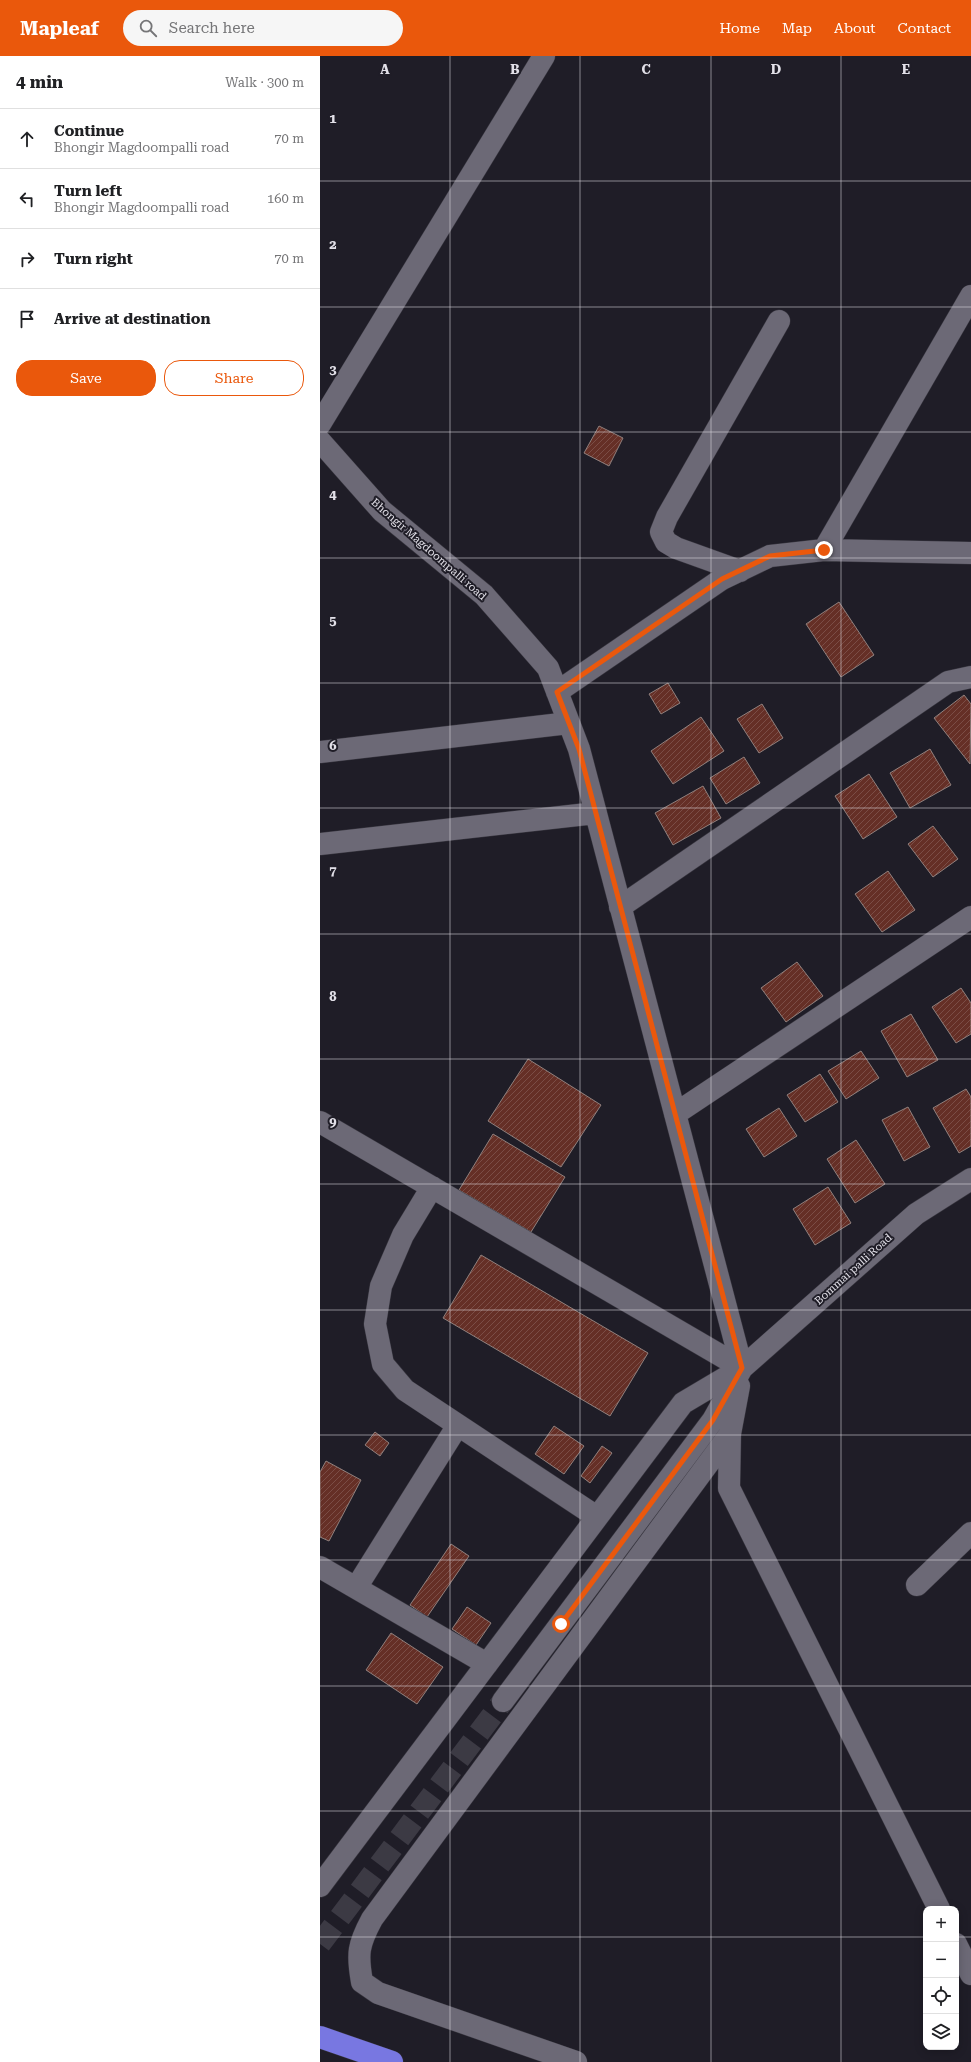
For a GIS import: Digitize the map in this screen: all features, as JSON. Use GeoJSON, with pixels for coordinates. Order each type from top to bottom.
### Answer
{"type":"FeatureCollection","features":[{"type":"Feature","properties":{"kind":"highway"},"geometry":{"type":"LineString","coordinates":[[320,2037],[392,2062]]}},
{"type":"Feature","properties":{"kind":"street"},"geometry":{"type":"LineString","coordinates":[[320,424],[544,56]]}},
{"type":"Feature","properties":{"kind":"street"},"geometry":{"type":"LineString","coordinates":[[824,550],[971,296]]}},
{"type":"Feature","properties":{"kind":"street"},"geometry":{"type":"LineString","coordinates":[[740,571],[676,548],[666,542],[661,532],[667,517],[779,321]]}},
{"type":"Feature","properties":{"kind":"street","name":"Bhongir Magdoompalli road"},"geometry":{"type":"LineString","coordinates":[[320,441],[382,511],[484,595],[548,668],[579,749],[742,1368]]}},
{"type":"Feature","properties":{"kind":"street"},"geometry":{"type":"LineString","coordinates":[[557,692],[722,579],[770,556],[824,550],[971,553]]}},
{"type":"Feature","properties":{"kind":"street"},"geometry":{"type":"LineString","coordinates":[[620,907],[948,682],[971,677]]}},
{"type":"Feature","properties":{"kind":"street"},"geometry":{"type":"LineString","coordinates":[[320,752],[569,723]]}},
{"type":"Feature","properties":{"kind":"street"},"geometry":{"type":"LineString","coordinates":[[320,844],[596,813]]}},
{"type":"Feature","properties":{"kind":"street"},"geometry":{"type":"LineString","coordinates":[[675,1114],[971,917]]}},
{"type":"Feature","properties":{"kind":"street"},"geometry":{"type":"LineString","coordinates":[[320,1122],[742,1368]]}},
{"type":"Feature","properties":{"kind":"street","name":"Bommai palli Road"},"geometry":{"type":"LineString","coordinates":[[742,1368],[916,1214],[971,1179]]}},
{"type":"Feature","properties":{"kind":"street"},"geometry":{"type":"LineString","coordinates":[[432,1187],[402,1236],[381,1286],[375,1324],[383,1364],[405,1390],[597,1517]]}},
{"type":"Feature","properties":{"kind":"street"},"geometry":{"type":"LineString","coordinates":[[742,1368],[730,1434],[729,1488],[938,1906]]}},
{"type":"Feature","properties":{"kind":"street"},"geometry":{"type":"LineString","coordinates":[[320,1886],[683,1403],[742,1368]]}},
{"type":"Feature","properties":{"kind":"street"},"geometry":{"type":"LineString","coordinates":[[503,1701],[713,1420],[742,1368]]}},
{"type":"Feature","properties":{"kind":"street"},"geometry":{"type":"LineString","coordinates":[[356,1588],[458,1425]]}},
{"type":"Feature","properties":{"kind":"street"},"geometry":{"type":"LineString","coordinates":[[576,2062],[378,1993],[362,1982],[359,1963],[361,1940],[372,1919],[730,1434]]}},
{"type":"Feature","properties":{"kind":"street"},"geometry":{"type":"LineString","coordinates":[[917,1585],[971,1533]]}},
{"type":"Feature","properties":{"kind":"street"},"geometry":{"type":"LineString","coordinates":[[320,1567],[487,1664]]}},
{"type":"Feature","properties":{"kind":"street"},"geometry":{"type":"LineString","coordinates":[[959,1950],[971,1974]]}},
{"type":"Feature","properties":{"kind":"building"},"geometry":{"type":"Polygon","coordinates":[[[599,426],[623,438],[609,466],[584,453],[599,426]]]}},
{"type":"Feature","properties":{"kind":"building"},"geometry":{"type":"Polygon","coordinates":[[[839,602],[874,655],[841,677],[806,624],[839,602]]]}},
{"type":"Feature","properties":{"kind":"building"},"geometry":{"type":"Polygon","coordinates":[[[668,683],[680,703],[661,714],[649,694],[668,683]]]}},
{"type":"Feature","properties":{"kind":"building"},"geometry":{"type":"Polygon","coordinates":[[[964,695],[971,704],[970,764],[934,718],[964,695]]]}},
{"type":"Feature","properties":{"kind":"building"},"geometry":{"type":"Polygon","coordinates":[[[762,704],[783,738],[759,753],[737,719],[762,704]]]}},
{"type":"Feature","properties":{"kind":"building"},"geometry":{"type":"Polygon","coordinates":[[[701,717],[724,751],[673,784],[651,751],[701,717]]]}},
{"type":"Feature","properties":{"kind":"building"},"geometry":{"type":"Polygon","coordinates":[[[930,749],[951,785],[910,808],[890,773],[930,749]]]}},
{"type":"Feature","properties":{"kind":"building"},"geometry":{"type":"Polygon","coordinates":[[[744,757],[760,783],[726,804],[710,778],[744,757]]]}},
{"type":"Feature","properties":{"kind":"building"},"geometry":{"type":"Polygon","coordinates":[[[869,774],[897,817],[863,839],[835,796],[869,774]]]}},
{"type":"Feature","properties":{"kind":"building"},"geometry":{"type":"Polygon","coordinates":[[[703,786],[721,818],[673,845],[655,813],[703,786]]]}},
{"type":"Feature","properties":{"kind":"building"},"geometry":{"type":"Polygon","coordinates":[[[933,826],[958,859],[933,877],[908,844],[933,826]]]}},
{"type":"Feature","properties":{"kind":"building"},"geometry":{"type":"Polygon","coordinates":[[[888,871],[915,910],[882,932],[855,894],[888,871]]]}},
{"type":"Feature","properties":{"kind":"building"},"geometry":{"type":"Polygon","coordinates":[[[797,962],[823,996],[786,1022],[761,988],[797,962]]]}},
{"type":"Feature","properties":{"kind":"building"},"geometry":{"type":"Polygon","coordinates":[[[961,988],[971,1003],[971,1034],[956,1043],[932,1007],[961,988]]]}},
{"type":"Feature","properties":{"kind":"building"},"geometry":{"type":"Polygon","coordinates":[[[911,1014],[938,1060],[907,1077],[881,1031],[911,1014]]]}},
{"type":"Feature","properties":{"kind":"building"},"geometry":{"type":"Polygon","coordinates":[[[861,1051],[879,1078],[846,1099],[828,1071],[861,1051]]]}},
{"type":"Feature","properties":{"kind":"building"},"geometry":{"type":"Polygon","coordinates":[[[528,1059],[601,1105],[561,1167],[488,1121],[528,1059]]]}},
{"type":"Feature","properties":{"kind":"building"},"geometry":{"type":"Polygon","coordinates":[[[820,1074],[838,1102],[805,1122],[787,1095],[820,1074]]]}},
{"type":"Feature","properties":{"kind":"building"},"geometry":{"type":"Polygon","coordinates":[[[966,1089],[971,1097],[971,1146],[959,1153],[933,1108],[966,1089]]]}},
{"type":"Feature","properties":{"kind":"building"},"geometry":{"type":"Polygon","coordinates":[[[908,1107],[930,1147],[904,1161],[882,1120],[908,1107]]]}},
{"type":"Feature","properties":{"kind":"building"},"geometry":{"type":"Polygon","coordinates":[[[779,1108],[797,1136],[764,1157],[746,1129],[779,1108]]]}},
{"type":"Feature","properties":{"kind":"building"},"geometry":{"type":"Polygon","coordinates":[[[493,1134],[565,1177],[531,1232],[459,1190],[493,1134]]]}},
{"type":"Feature","properties":{"kind":"building"},"geometry":{"type":"Polygon","coordinates":[[[856,1140],[885,1184],[855,1203],[827,1159],[856,1140]]]}},
{"type":"Feature","properties":{"kind":"building"},"geometry":{"type":"Polygon","coordinates":[[[828,1187],[851,1223],[815,1245],[793,1209],[828,1187]]]}},
{"type":"Feature","properties":{"kind":"building"},"geometry":{"type":"Polygon","coordinates":[[[481,1255],[648,1353],[610,1416],[443,1318],[481,1255]]]}},
{"type":"Feature","properties":{"kind":"building"},"geometry":{"type":"Polygon","coordinates":[[[554,1426],[584,1446],[564,1474],[535,1454],[554,1426]]]}},
{"type":"Feature","properties":{"kind":"building"},"geometry":{"type":"Polygon","coordinates":[[[375,1432],[389,1443],[380,1456],[365,1445],[375,1432]]]}},
{"type":"Feature","properties":{"kind":"building"},"geometry":{"type":"Polygon","coordinates":[[[602,1446],[612,1453],[590,1483],[581,1476],[602,1446]]]}},
{"type":"Feature","properties":{"kind":"building"},"geometry":{"type":"Polygon","coordinates":[[[326,1461],[361,1480],[329,1541],[320,1537],[320,1472],[326,1461]]]}},
{"type":"Feature","properties":{"kind":"building"},"geometry":{"type":"Polygon","coordinates":[[[451,1544],[469,1556],[427,1617],[410,1605],[451,1544]]]}},
{"type":"Feature","properties":{"kind":"building"},"geometry":{"type":"Polygon","coordinates":[[[467,1607],[491,1623],[476,1645],[452,1629],[467,1607]]]}},
{"type":"Feature","properties":{"kind":"building"},"geometry":{"type":"Polygon","coordinates":[[[391,1633],[443,1667],[417,1704],[366,1670],[391,1633]]]}},
{"type":"Feature","properties":{"kind":"tunnel"},"geometry":{"type":"LineString","coordinates":[[320,1944],[503,1701]]}},
{"type":"Feature","properties":{"kind":"route"},"geometry":{"type":"LineString","coordinates":[[561,1624],[713,1420],[742,1368],[579,749],[557,692],[722,579],[770,556],[824,550]]}}]}
